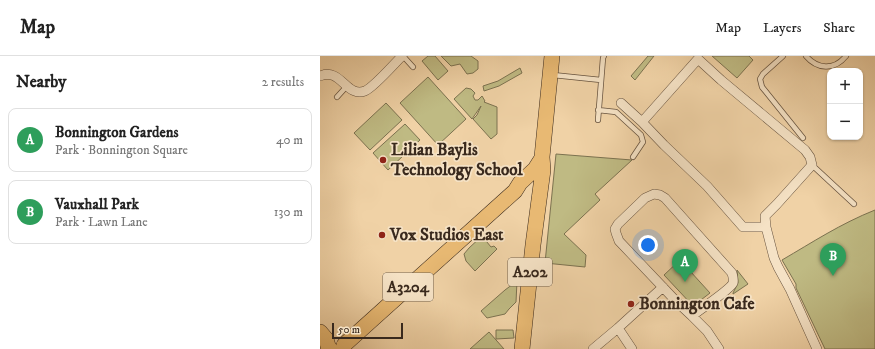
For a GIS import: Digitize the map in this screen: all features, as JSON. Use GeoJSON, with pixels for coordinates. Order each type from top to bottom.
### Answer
{"type":"FeatureCollection","features":[{"type":"Feature","properties":{"kind":"highway","name":"A202"},"geometry":{"type":"LineString","coordinates":[[522,349],[543,170],[542,158],[552,56]]}},
{"type":"Feature","properties":{"kind":"highway","name":"A3204"},"geometry":{"type":"LineString","coordinates":[[333,343],[517,189],[520,183],[536,169],[542,158]]}},
{"type":"Feature","properties":{"kind":"highway"},"geometry":{"type":"LineString","coordinates":[[517,189],[531,190],[539,195]]}},
{"type":"Feature","properties":{"kind":"street"},"geometry":{"type":"LineString","coordinates":[[320,76],[332,74],[347,86],[361,92],[372,86],[402,56]]}},
{"type":"Feature","properties":{"kind":"street"},"geometry":{"type":"LineString","coordinates":[[642,122],[698,58],[725,83],[805,150],[810,157],[812,165],[765,216],[766,227],[774,258],[792,291],[817,349]]}},
{"type":"Feature","properties":{"kind":"street"},"geometry":{"type":"LineString","coordinates":[[621,104],[642,122],[707,186],[743,228],[766,227]]}},
{"type":"Feature","properties":{"kind":"street"},"geometry":{"type":"LineString","coordinates":[[692,316],[728,289],[734,282],[734,278],[732,273],[665,198],[654,194],[645,198],[620,221],[615,229],[616,234],[619,241],[663,287],[692,316],[707,331],[720,349]]}},
{"type":"Feature","properties":{"kind":"street"},"geometry":{"type":"LineString","coordinates":[[593,349],[663,287]]}},
{"type":"Feature","properties":{"kind":"street"},"geometry":{"type":"LineString","coordinates":[[618,328],[632,349]]}},
{"type":"Feature","properties":{"kind":"lane"},"geometry":{"type":"LineString","coordinates":[[402,56],[414,67]]}},
{"type":"Feature","properties":{"kind":"lane"},"geometry":{"type":"LineString","coordinates":[[598,120],[604,56]]}},
{"type":"Feature","properties":{"kind":"lane"},"geometry":{"type":"LineString","coordinates":[[784,56],[763,74],[760,79],[762,87],[803,138]]}},
{"type":"Feature","properties":{"kind":"lane"},"geometry":{"type":"LineString","coordinates":[[806,56],[819,66],[828,67],[836,65],[846,56]]}},
{"type":"Feature","properties":{"kind":"lane"},"geometry":{"type":"LineString","coordinates":[[550,75],[601,80]]}},
{"type":"Feature","properties":{"kind":"lane"},"geometry":{"type":"LineString","coordinates":[[337,97],[347,86]]}},
{"type":"Feature","properties":{"kind":"lane"},"geometry":{"type":"LineString","coordinates":[[598,110],[616,112],[641,135],[644,142],[634,157]]}},
{"type":"Feature","properties":{"kind":"lane"},"geometry":{"type":"LineString","coordinates":[[812,165],[854,204]]}},
{"type":"Feature","properties":{"kind":"shaded area"},"geometry":{"type":"Polygon","coordinates":[[[428,56],[435,56],[448,71],[438,80],[422,61],[428,56]]]}},
{"type":"Feature","properties":{"kind":"shaded area"},"geometry":{"type":"Polygon","coordinates":[[[441,56],[471,56],[478,61],[478,69],[473,73],[467,74],[460,64],[451,66],[441,56]]]}},
{"type":"Feature","properties":{"kind":"shaded area"},"geometry":{"type":"Polygon","coordinates":[[[648,56],[654,56],[635,80],[631,76],[648,56]]]}},
{"type":"Feature","properties":{"kind":"shaded area"},"geometry":{"type":"Polygon","coordinates":[[[712,56],[749,56],[753,60],[737,78],[712,56]]]}},
{"type":"Feature","properties":{"kind":"shaded area"},"geometry":{"type":"Polygon","coordinates":[[[520,68],[522,73],[499,86],[484,91],[483,86],[498,81],[520,68]]]}},
{"type":"Feature","properties":{"kind":"shaded area"},"geometry":{"type":"Polygon","coordinates":[[[428,77],[466,119],[438,145],[400,103],[428,77]]]}},
{"type":"Feature","properties":{"kind":"shaded area"},"geometry":{"type":"Polygon","coordinates":[[[466,88],[471,89],[475,93],[473,96],[475,100],[478,100],[482,96],[485,101],[484,102],[497,107],[497,134],[491,139],[473,119],[477,115],[481,106],[472,119],[454,99],[466,88]]]}},
{"type":"Feature","properties":{"kind":"shaded area"},"geometry":{"type":"Polygon","coordinates":[[[386,103],[402,120],[370,150],[354,133],[386,103]]]}},
{"type":"Feature","properties":{"kind":"shaded area"},"geometry":{"type":"Polygon","coordinates":[[[405,124],[420,140],[388,170],[373,153],[405,124]]]}},
{"type":"Feature","properties":{"kind":"shaded area"},"geometry":{"type":"Polygon","coordinates":[[[556,154],[632,160],[595,194],[600,200],[564,234],[586,255],[585,267],[545,263],[556,154]]]}},
{"type":"Feature","properties":{"kind":"shaded area"},"geometry":{"type":"Polygon","coordinates":[[[875,210],[875,349],[825,349],[796,288],[796,284],[782,260],[838,227],[875,210]]]}},
{"type":"Feature","properties":{"kind":"shaded area"},"geometry":{"type":"Polygon","coordinates":[[[482,236],[491,247],[494,246],[497,249],[475,271],[466,261],[464,254],[482,236]]]}},
{"type":"Feature","properties":{"kind":"shaded area"},"geometry":{"type":"Polygon","coordinates":[[[680,260],[710,293],[693,306],[664,275],[680,260]]]}},
{"type":"Feature","properties":{"kind":"shaded area"},"geometry":{"type":"Polygon","coordinates":[[[737,270],[748,284],[733,294],[738,283],[737,270]]]}},
{"type":"Feature","properties":{"kind":"shaded area"},"geometry":{"type":"Polygon","coordinates":[[[517,281],[516,302],[505,314],[487,318],[481,311],[517,281]]]}},
{"type":"Feature","properties":{"kind":"shaded area"},"geometry":{"type":"Polygon","coordinates":[[[496,330],[513,330],[514,338],[496,339],[496,330]]]}},
{"type":"Feature","properties":{"kind":"shaded area"},"geometry":{"type":"Polygon","coordinates":[[[489,332],[504,349],[470,349],[489,332]]]}},
{"type":"Feature","properties":{"kind":"place","name":"Lilian Baylis Technology School"},"geometry":{"type":"Point","coordinates":[383,160]}},
{"type":"Feature","properties":{"kind":"place","name":"Vox Studios East"},"geometry":{"type":"Point","coordinates":[382,235]}},
{"type":"Feature","properties":{"kind":"place","name":"Vauxhall Park"},"geometry":{"type":"Point","coordinates":[833,276]}},
{"type":"Feature","properties":{"kind":"place","name":"Bonnington Gardens"},"geometry":{"type":"Point","coordinates":[685,282]}},
{"type":"Feature","properties":{"kind":"place","name":"Bonnington Cafe"},"geometry":{"type":"Point","coordinates":[631,304]}}]}
